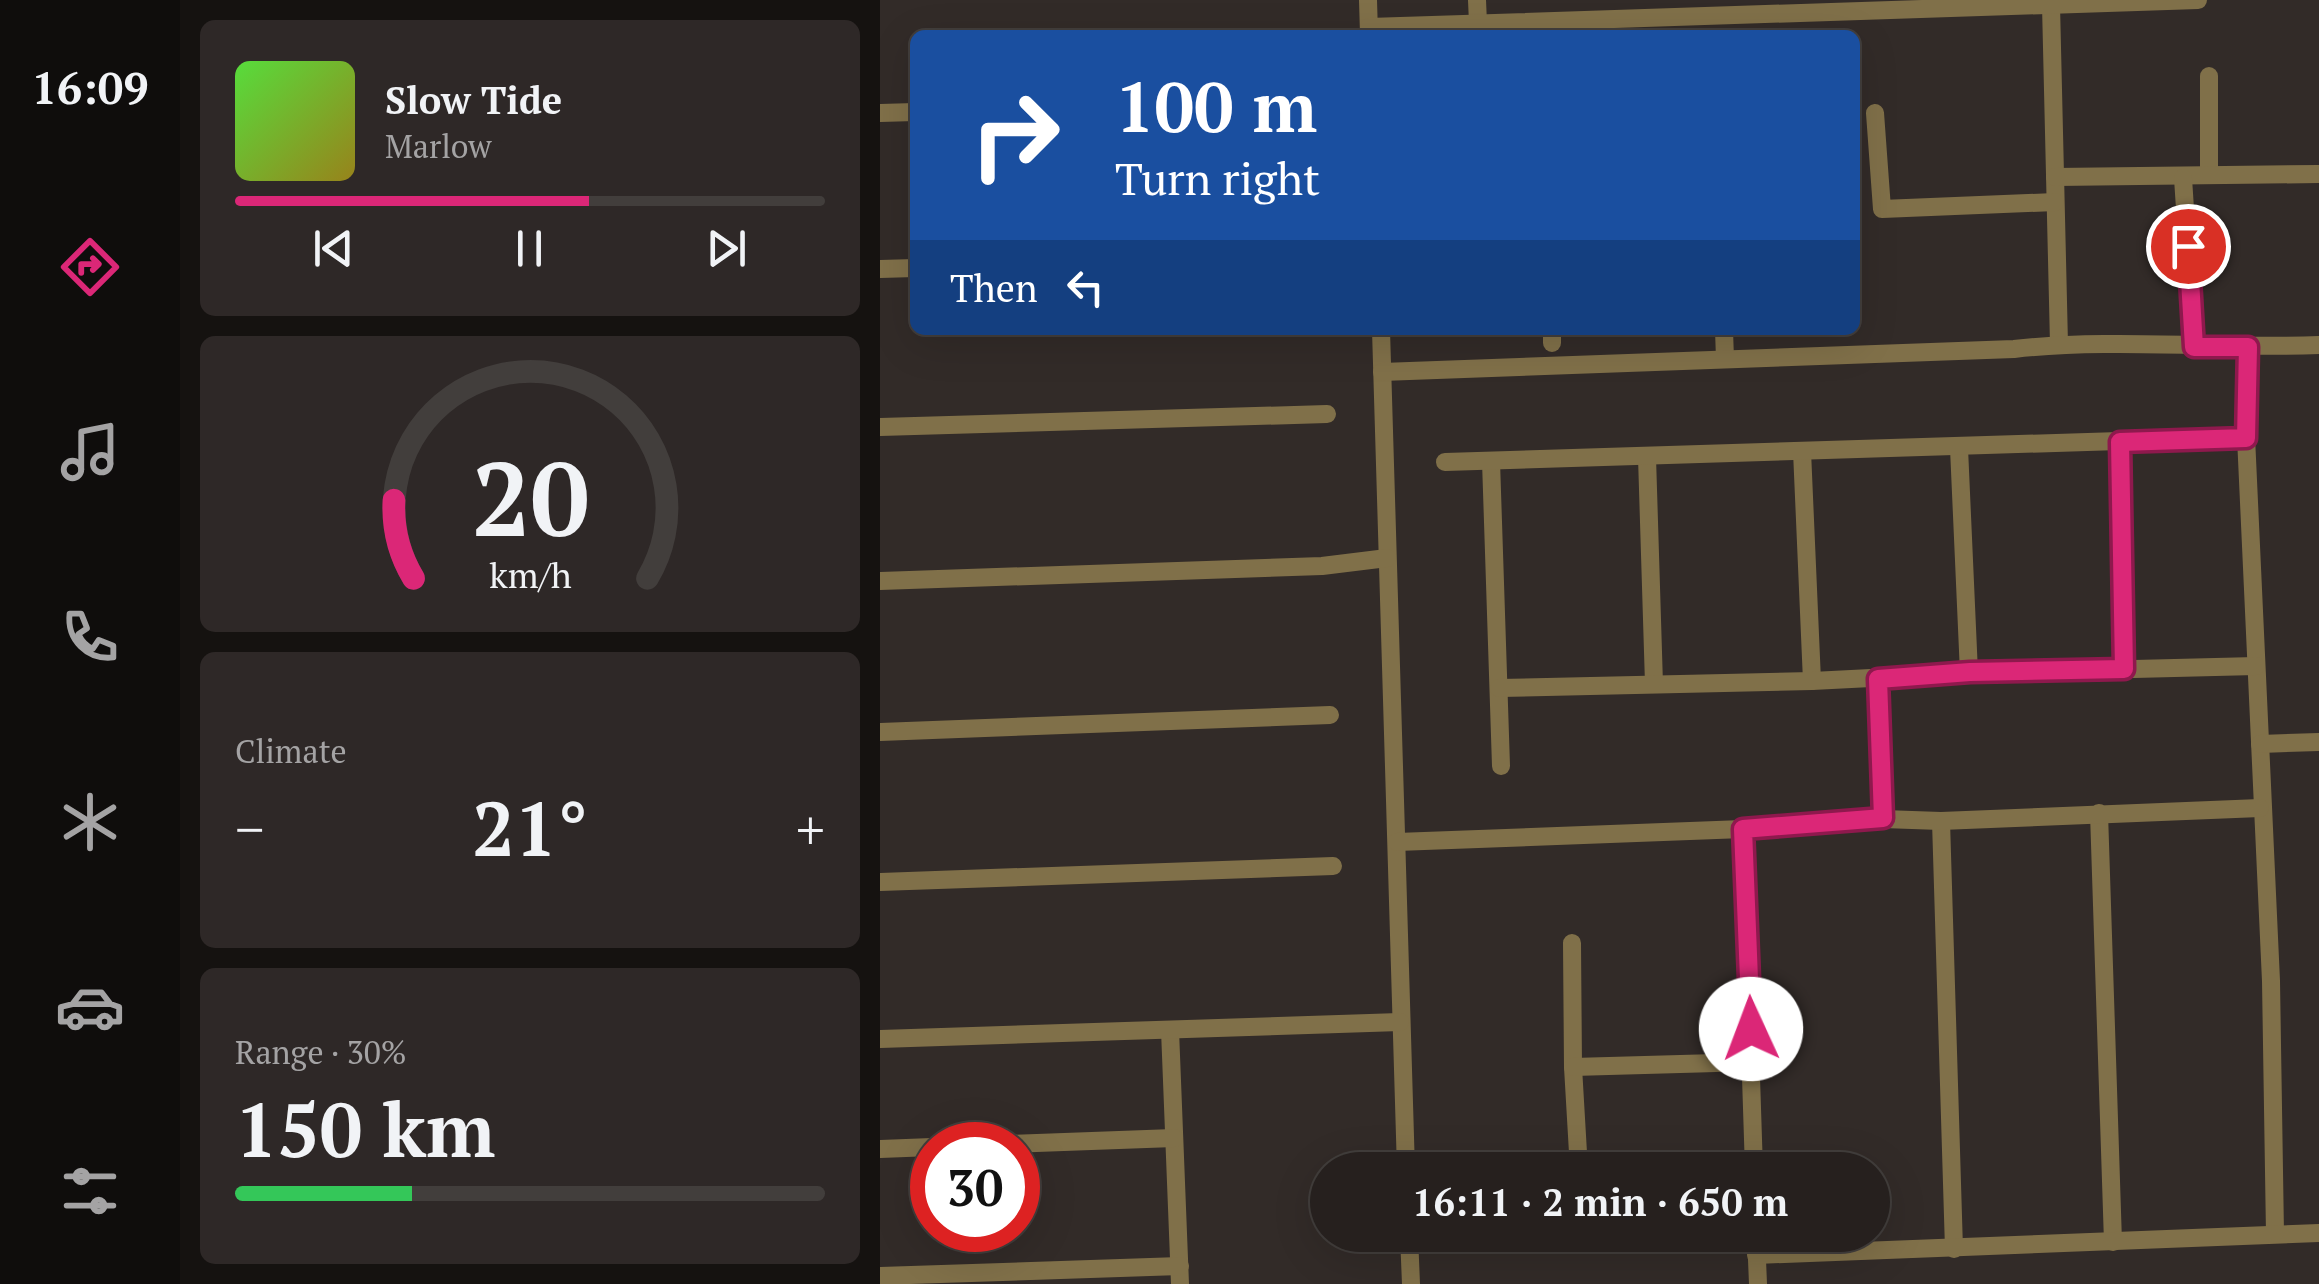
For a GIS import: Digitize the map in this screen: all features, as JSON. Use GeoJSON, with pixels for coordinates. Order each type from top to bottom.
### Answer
{"type":"FeatureCollection","features":[{"type":"Feature","properties":{"kind":"street"},"geometry":{"type":"LineString","coordinates":[[1368,0],[1369,30]]}},
{"type":"Feature","properties":{"kind":"street"},"geometry":{"type":"LineString","coordinates":[[1478,0],[1478,24]]}},
{"type":"Feature","properties":{"kind":"street"},"geometry":{"type":"LineString","coordinates":[[1385,30],[1639,9],[1717,16],[2198,0]]}},
{"type":"Feature","properties":{"kind":"street"},"geometry":{"type":"LineString","coordinates":[[2050,5],[2060,344]]}},
{"type":"Feature","properties":{"kind":"street"},"geometry":{"type":"LineString","coordinates":[[1717,16],[1717,30]]}},
{"type":"Feature","properties":{"kind":"street"},"geometry":{"type":"LineString","coordinates":[[2208,174],[2209,76]]}},
{"type":"Feature","properties":{"kind":"street"},"geometry":{"type":"LineString","coordinates":[[880,113],[910,112]]}},
{"type":"Feature","properties":{"kind":"street"},"geometry":{"type":"LineString","coordinates":[[1875,114],[1880,205],[1885,211],[2055,202]]}},
{"type":"Feature","properties":{"kind":"street"},"geometry":{"type":"LineString","coordinates":[[2055,177],[2319,174]]}},
{"type":"Feature","properties":{"kind":"street"},"geometry":{"type":"LineString","coordinates":[[2183,178],[2194,347]]}},
{"type":"Feature","properties":{"kind":"street"},"geometry":{"type":"LineString","coordinates":[[880,269],[910,268]]}},
{"type":"Feature","properties":{"kind":"street"},"geometry":{"type":"LineString","coordinates":[[1380,335],[1405,1152]]}},
{"type":"Feature","properties":{"kind":"street"},"geometry":{"type":"LineString","coordinates":[[1724,335],[1725,359]]}},
{"type":"Feature","properties":{"kind":"street"},"geometry":{"type":"LineString","coordinates":[[1382,372],[2014,349],[2060,344],[2319,345]]}},
{"type":"Feature","properties":{"kind":"street"},"geometry":{"type":"LineString","coordinates":[[2248,347],[2246,438],[2270,981],[2276,1234]]}},
{"type":"Feature","properties":{"kind":"street"},"geometry":{"type":"LineString","coordinates":[[880,428],[1327,414]]}},
{"type":"Feature","properties":{"kind":"street"},"geometry":{"type":"LineString","coordinates":[[1445,462],[2246,438]]}},
{"type":"Feature","properties":{"kind":"street"},"geometry":{"type":"LineString","coordinates":[[2120,442],[2124,669]]}},
{"type":"Feature","properties":{"kind":"street"},"geometry":{"type":"LineString","coordinates":[[1959,448],[1970,672]]}},
{"type":"Feature","properties":{"kind":"street"},"geometry":{"type":"LineString","coordinates":[[1802,451],[1812,682]]}},
{"type":"Feature","properties":{"kind":"street"},"geometry":{"type":"LineString","coordinates":[[1647,457],[1654,684]]}},
{"type":"Feature","properties":{"kind":"street"},"geometry":{"type":"LineString","coordinates":[[1491,461],[1501,766]]}},
{"type":"Feature","properties":{"kind":"street"},"geometry":{"type":"LineString","coordinates":[[880,581],[1322,566],[1387,558]]}},
{"type":"Feature","properties":{"kind":"street"},"geometry":{"type":"LineString","coordinates":[[1499,688],[1812,682],[1970,672],[2256,666]]}},
{"type":"Feature","properties":{"kind":"street"},"geometry":{"type":"LineString","coordinates":[[1878,679],[1883,818]]}},
{"type":"Feature","properties":{"kind":"street"},"geometry":{"type":"LineString","coordinates":[[880,732],[1330,715]]}},
{"type":"Feature","properties":{"kind":"street"},"geometry":{"type":"LineString","coordinates":[[2260,744],[2319,742]]}},
{"type":"Feature","properties":{"kind":"street"},"geometry":{"type":"LineString","coordinates":[[1397,842],[1743,829],[1883,818],[1940,821],[2260,808]]}},
{"type":"Feature","properties":{"kind":"street"},"geometry":{"type":"LineString","coordinates":[[2099,813],[2113,1242]]}},
{"type":"Feature","properties":{"kind":"street"},"geometry":{"type":"LineString","coordinates":[[1940,821],[1954,1249]]}},
{"type":"Feature","properties":{"kind":"street"},"geometry":{"type":"LineString","coordinates":[[1743,829],[1754,1152]]}},
{"type":"Feature","properties":{"kind":"street"},"geometry":{"type":"LineString","coordinates":[[880,882],[1333,866]]}},
{"type":"Feature","properties":{"kind":"street"},"geometry":{"type":"LineString","coordinates":[[1572,943],[1578,1152]]}},
{"type":"Feature","properties":{"kind":"street"},"geometry":{"type":"LineString","coordinates":[[880,1039],[1400,1022]]}},
{"type":"Feature","properties":{"kind":"street"},"geometry":{"type":"LineString","coordinates":[[880,1276],[1180,1275],[1170,1030]]}},
{"type":"Feature","properties":{"kind":"street"},"geometry":{"type":"LineString","coordinates":[[1573,1067],[1752,1062]]}},
{"type":"Feature","properties":{"kind":"street"},"geometry":{"type":"LineString","coordinates":[[1040,1143],[1174,1138]]}},
{"type":"Feature","properties":{"kind":"street"},"geometry":{"type":"LineString","coordinates":[[880,1148],[910,1147]]}},
{"type":"Feature","properties":{"kind":"street"},"geometry":{"type":"LineString","coordinates":[[1758,1284],[1756,1255],[2319,1233]]}},
{"type":"Feature","properties":{"kind":"street"},"geometry":{"type":"LineString","coordinates":[[1410,1252],[1411,1284]]}},
{"type":"Feature","properties":{"kind":"route"},"geometry":{"type":"LineString","coordinates":[[1751,1029],[1743,829],[1883,818],[1878,679],[1970,672],[2124,669],[2120,442],[2246,438],[2248,347],[2194,347],[2188,246]]}}]}
